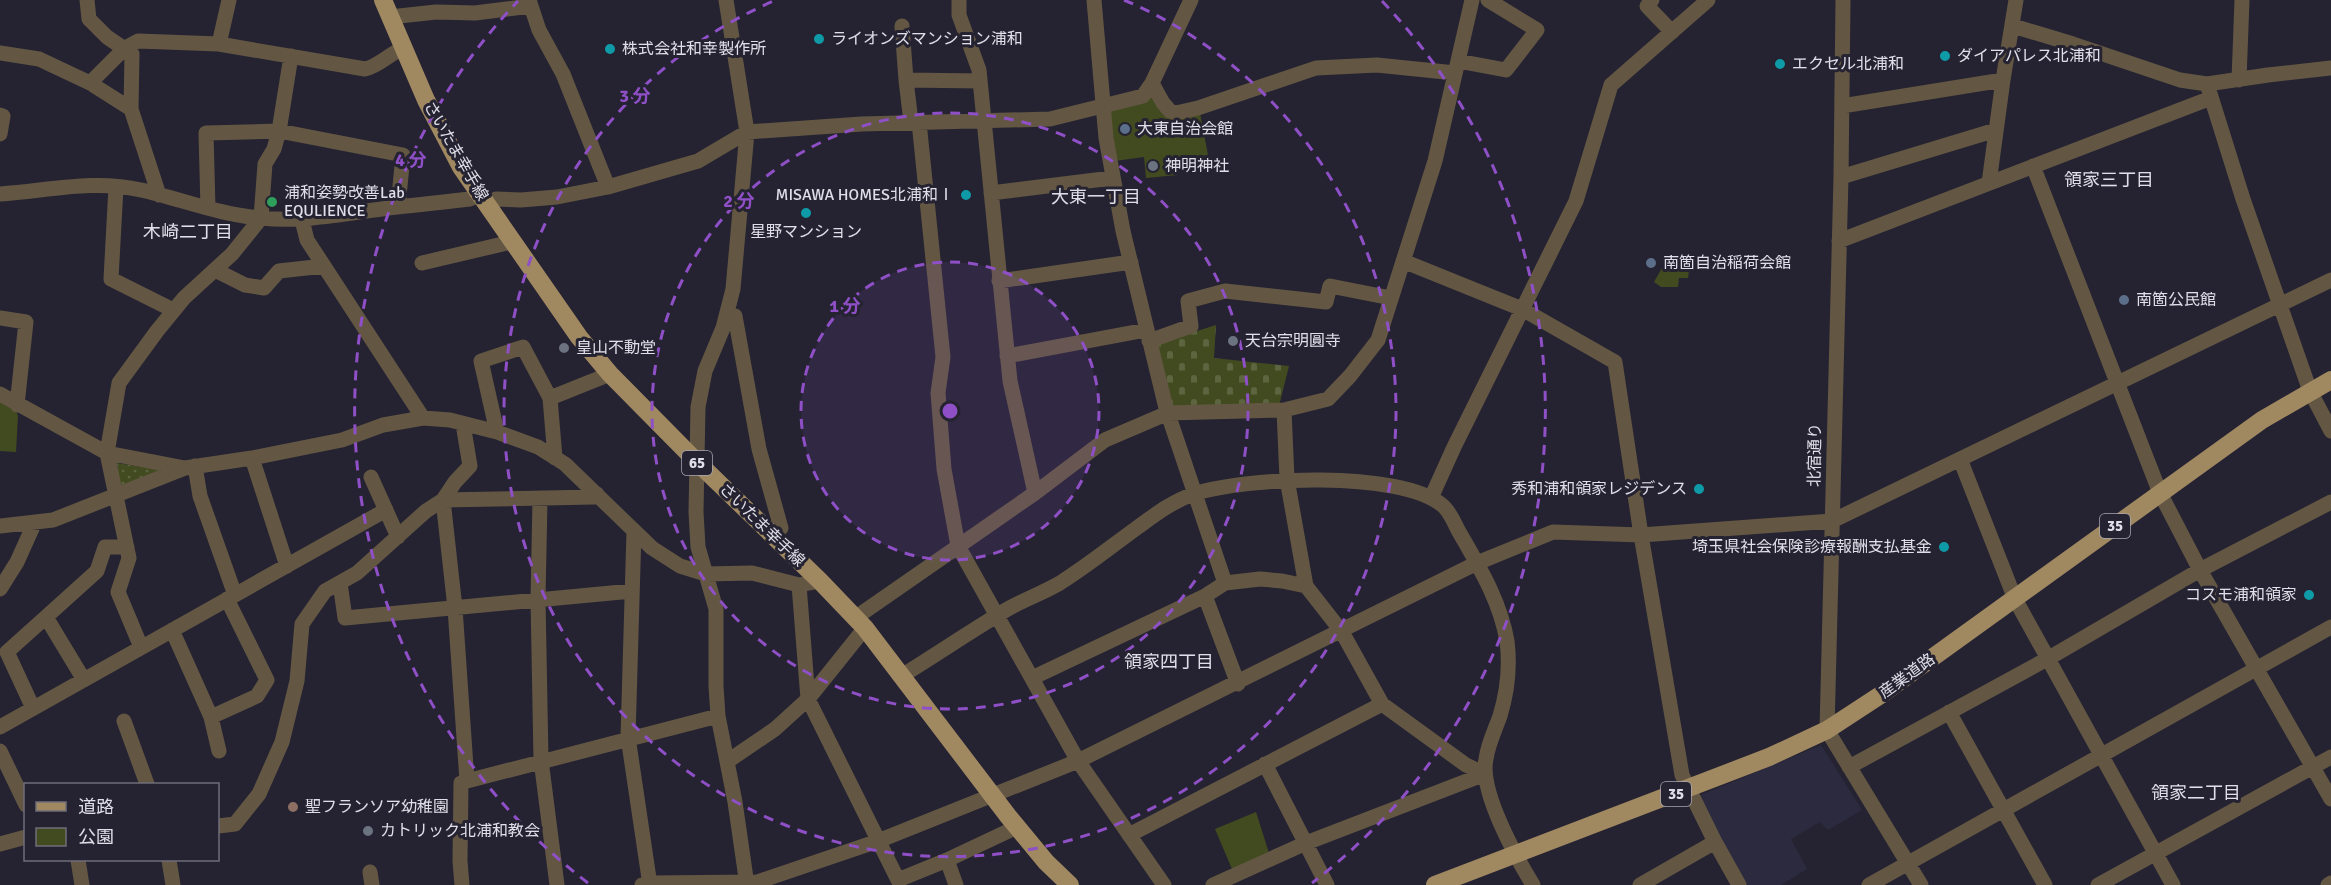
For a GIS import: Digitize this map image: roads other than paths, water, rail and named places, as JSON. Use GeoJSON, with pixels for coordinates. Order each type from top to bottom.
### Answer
{"type":"FeatureCollection","features":[{"type":"Feature","properties":{"kind":"main road","name":"さいたま幸手線"},"geometry":{"type":"LineString","coordinates":[[386,8],[443,135],[483,200],[565,319],[610,374],[860,623],[903,675],[992,796],[1046,862],[1070,885]]}},
{"type":"Feature","properties":{"kind":"main road","name":"産業道路"},"geometry":{"type":"LineString","coordinates":[[1435,885],[1689,789],[1769,757],[1827,730],[1882,694],[2262,420],[2331,380]]}},
{"type":"Feature","properties":{"kind":"street"},"geometry":{"type":"LineString","coordinates":[[87,0],[89,19],[106,37],[132,54],[131,109],[159,195]]}},
{"type":"Feature","properties":{"kind":"street"},"geometry":{"type":"LineString","coordinates":[[219,44],[229,0]]}},
{"type":"Feature","properties":{"kind":"street"},"geometry":{"type":"LineString","coordinates":[[726,0],[747,132],[734,289],[723,328],[705,371],[698,407],[696,461],[698,547],[716,609],[718,716],[728,761],[747,884]]}},
{"type":"Feature","properties":{"kind":"street"},"geometry":{"type":"LineString","coordinates":[[960,0],[959,15],[979,70],[1010,381],[1035,493]]}},
{"type":"Feature","properties":{"kind":"street"},"geometry":{"type":"LineString","coordinates":[[1094,0],[1112,178],[1168,412],[1225,583]]}},
{"type":"Feature","properties":{"kind":"street"},"geometry":{"type":"LineString","coordinates":[[0,194],[97,185],[140,190],[208,208],[261,218],[302,220],[470,199],[520,200],[557,197],[608,187],[698,161],[747,132],[915,122],[1050,119],[1143,96],[1152,83],[1191,0]]}},
{"type":"Feature","properties":{"kind":"street"},"geometry":{"type":"LineString","coordinates":[[728,761],[775,729],[808,699],[860,623],[958,546],[1035,493],[1105,440],[1168,412],[1284,410],[1328,399],[1350,376],[1378,340],[1435,161],[1472,0]]}},
{"type":"Feature","properties":{"kind":"street"},"geometry":{"type":"LineString","coordinates":[[1152,83],[1163,103],[1170,111],[1176,113],[1198,108],[1316,68],[1377,65],[1506,70],[1537,30],[1488,0]]}},
{"type":"Feature","properties":{"kind":"street"},"geometry":{"type":"LineString","coordinates":[[1652,0],[1647,6],[1671,32]]}},
{"type":"Feature","properties":{"kind":"street"},"geometry":{"type":"LineString","coordinates":[[1431,498],[1576,201],[1611,85],[1708,0]]}},
{"type":"Feature","properties":{"kind":"street","name":"北宿通り"},"geometry":{"type":"LineString","coordinates":[[1827,730],[1841,177],[1843,0]]}},
{"type":"Feature","properties":{"kind":"street"},"geometry":{"type":"LineString","coordinates":[[1989,183],[2016,0]]}},
{"type":"Feature","properties":{"kind":"street"},"geometry":{"type":"LineString","coordinates":[[2239,80],[2242,0]]}},
{"type":"Feature","properties":{"kind":"street"},"geometry":{"type":"LineString","coordinates":[[386,8],[475,13],[530,3],[539,30],[563,74],[608,187]]}},
{"type":"Feature","properties":{"kind":"street"},"geometry":{"type":"LineString","coordinates":[[902,26],[906,80],[915,122],[943,357],[938,393],[944,469],[958,546],[1078,761],[1164,885]]}},
{"type":"Feature","properties":{"kind":"street"},"geometry":{"type":"LineString","coordinates":[[2013,26],[2073,44],[2209,91]]}},
{"type":"Feature","properties":{"kind":"street"},"geometry":{"type":"LineString","coordinates":[[90,83],[125,48],[138,41],[219,44],[365,69],[372,68],[394,51],[404,48]]}},
{"type":"Feature","properties":{"kind":"street"},"geometry":{"type":"LineString","coordinates":[[0,52],[39,60],[90,83],[131,109]]}},
{"type":"Feature","properties":{"kind":"street"},"geometry":{"type":"LineString","coordinates":[[141,647],[118,592],[129,558],[107,453],[119,383],[173,310],[232,254],[261,218],[266,164],[274,149],[279,131],[291,56]]}},
{"type":"Feature","properties":{"kind":"street"},"geometry":{"type":"LineString","coordinates":[[1839,241],[2032,166],[2239,80],[2331,68]]}},
{"type":"Feature","properties":{"kind":"street"},"geometry":{"type":"LineString","coordinates":[[906,80],[980,81]]}},
{"type":"Feature","properties":{"kind":"street"},"geometry":{"type":"LineString","coordinates":[[1842,106],[2003,80]]}},
{"type":"Feature","properties":{"kind":"street"},"geometry":{"type":"LineString","coordinates":[[2209,91],[2310,391],[2331,430]]}},
{"type":"Feature","properties":{"kind":"street"},"geometry":{"type":"LineString","coordinates":[[0,115],[3,116],[0,134]]}},
{"type":"Feature","properties":{"kind":"street"},"geometry":{"type":"LineString","coordinates":[[1841,177],[1996,130]]}},
{"type":"Feature","properties":{"kind":"street"},"geometry":{"type":"LineString","coordinates":[[208,208],[206,133],[279,131],[403,156],[398,207]]}},
{"type":"Feature","properties":{"kind":"street"},"geometry":{"type":"LineString","coordinates":[[2032,166],[2160,493],[2200,570],[2331,799]]}},
{"type":"Feature","properties":{"kind":"street"},"geometry":{"type":"LineString","coordinates":[[991,193],[1112,178]]}},
{"type":"Feature","properties":{"kind":"street"},"geometry":{"type":"LineString","coordinates":[[116,187],[111,279],[173,310]]}},
{"type":"Feature","properties":{"kind":"street"},"geometry":{"type":"LineString","coordinates":[[302,220],[307,240],[423,418]]}},
{"type":"Feature","properties":{"kind":"street"},"geometry":{"type":"LineString","coordinates":[[422,262],[511,242]]}},
{"type":"Feature","properties":{"kind":"street"},"geometry":{"type":"LineString","coordinates":[[1403,261],[1522,309],[1615,362],[1641,535],[1683,775],[1715,842],[1739,885]]}},
{"type":"Feature","properties":{"kind":"street"},"geometry":{"type":"LineString","coordinates":[[999,281],[1131,262]]}},
{"type":"Feature","properties":{"kind":"street"},"geometry":{"type":"LineString","coordinates":[[215,270],[245,285],[264,288],[279,270],[324,266]]}},
{"type":"Feature","properties":{"kind":"street"},"geometry":{"type":"LineString","coordinates":[[634,531],[628,738],[647,884],[747,884],[878,841],[1078,761],[1238,684],[1477,563],[1553,532],[1641,535],[1832,521],[2331,280]]}},
{"type":"Feature","properties":{"kind":"street"},"geometry":{"type":"LineString","coordinates":[[1008,356],[1148,336],[1191,326],[1188,301],[1225,291],[1326,303],[1330,286],[1391,298]]}},
{"type":"Feature","properties":{"kind":"street"},"geometry":{"type":"LineString","coordinates":[[735,316],[759,449],[781,528],[773,536]]}},
{"type":"Feature","properties":{"kind":"street"},"geometry":{"type":"LineString","coordinates":[[0,318],[26,322],[17,405]]}},
{"type":"Feature","properties":{"kind":"street"},"geometry":{"type":"LineString","coordinates":[[498,432],[481,362],[522,347],[550,398],[555,458]]}},
{"type":"Feature","properties":{"kind":"street"},"geometry":{"type":"LineString","coordinates":[[550,398],[610,374]]}},
{"type":"Feature","properties":{"kind":"street"},"geometry":{"type":"LineString","coordinates":[[0,394],[107,453],[190,467]]}},
{"type":"Feature","properties":{"kind":"street"},"geometry":{"type":"LineString","coordinates":[[1284,410],[1287,479],[1306,586],[1342,632],[1382,704],[1466,765],[1485,774]]}},
{"type":"Feature","properties":{"kind":"street"},"geometry":{"type":"LineString","coordinates":[[0,526],[53,520],[190,467],[252,458],[342,440],[383,425],[423,418],[463,423],[498,432],[538,447],[565,464],[652,548],[680,566],[706,574],[752,573],[800,585],[820,581]]}},
{"type":"Feature","properties":{"kind":"street"},"geometry":{"type":"LineString","coordinates":[[219,823],[235,824],[259,794],[282,742],[297,681],[302,624],[325,591],[357,573],[426,511],[443,500],[470,466],[463,423]]}},
{"type":"Feature","properties":{"kind":"street"},"geometry":{"type":"LineString","coordinates":[[252,458],[287,566]]}},
{"type":"Feature","properties":{"kind":"street"},"geometry":{"type":"LineString","coordinates":[[1960,459],[2015,598],[2173,885]]}},
{"type":"Feature","properties":{"kind":"street"},"geometry":{"type":"LineString","coordinates":[[190,467],[231,597],[267,680],[257,696],[211,717]]}},
{"type":"Feature","properties":{"kind":"street"},"geometry":{"type":"LineString","coordinates":[[371,477],[398,537]]}},
{"type":"Feature","properties":{"kind":"street"},"geometry":{"type":"LineString","coordinates":[[903,675],[997,616],[1059,584],[1170,504],[1195,493],[1287,479],[1360,482],[1407,490],[1431,498],[1444,506],[1496,601],[1507,642],[1508,664],[1504,695],[1485,760],[1485,774],[1488,789],[1515,854],[1533,885]]}},
{"type":"Feature","properties":{"kind":"street"},"geometry":{"type":"LineString","coordinates":[[443,500],[594,497],[597,494]]}},
{"type":"Feature","properties":{"kind":"street"},"geometry":{"type":"LineString","coordinates":[[540,499],[538,599],[541,760],[557,885]]}},
{"type":"Feature","properties":{"kind":"street"},"geometry":{"type":"LineString","coordinates":[[443,500],[455,608],[466,781]]}},
{"type":"Feature","properties":{"kind":"street"},"geometry":{"type":"LineString","coordinates":[[1849,767],[2049,658],[2200,570],[2331,502]]}},
{"type":"Feature","properties":{"kind":"street"},"geometry":{"type":"LineString","coordinates":[[0,727],[386,510]]}},
{"type":"Feature","properties":{"kind":"street"},"geometry":{"type":"LineString","coordinates":[[0,589],[17,562],[35,522]]}},
{"type":"Feature","properties":{"kind":"street"},"geometry":{"type":"LineString","coordinates":[[33,708],[7,652],[97,572],[105,547],[127,547]]}},
{"type":"Feature","properties":{"kind":"street"},"geometry":{"type":"LineString","coordinates":[[0,564],[17,562]]}},
{"type":"Feature","properties":{"kind":"street"},"geometry":{"type":"LineString","coordinates":[[1032,678],[1205,596],[1225,583],[1260,579],[1306,586]]}},
{"type":"Feature","properties":{"kind":"street"},"geometry":{"type":"LineString","coordinates":[[340,583],[345,618],[632,591]]}},
{"type":"Feature","properties":{"kind":"street"},"geometry":{"type":"LineString","coordinates":[[800,585],[808,699],[898,880],[1017,827]]}},
{"type":"Feature","properties":{"kind":"street"},"geometry":{"type":"LineString","coordinates":[[1205,596],[1238,684]]}},
{"type":"Feature","properties":{"kind":"street"},"geometry":{"type":"LineString","coordinates":[[46,617],[84,680]]}},
{"type":"Feature","properties":{"kind":"street"},"geometry":{"type":"LineString","coordinates":[[1869,885],[2331,627]]}},
{"type":"Feature","properties":{"kind":"street"},"geometry":{"type":"LineString","coordinates":[[172,630],[211,717],[219,751]]}},
{"type":"Feature","properties":{"kind":"street"},"geometry":{"type":"LineString","coordinates":[[1129,835],[1382,704]]}},
{"type":"Feature","properties":{"kind":"street"},"geometry":{"type":"LineString","coordinates":[[1949,712],[2045,885]]}},
{"type":"Feature","properties":{"kind":"street"},"geometry":{"type":"LineString","coordinates":[[462,885],[461,783],[541,760],[718,716]]}},
{"type":"Feature","properties":{"kind":"street"},"geometry":{"type":"LineString","coordinates":[[124,721],[147,783]]}},
{"type":"Feature","properties":{"kind":"street"},"geometry":{"type":"LineString","coordinates":[[1827,730],[1921,885]]}},
{"type":"Feature","properties":{"kind":"street"},"geometry":{"type":"LineString","coordinates":[[0,751],[24,801]]}},
{"type":"Feature","properties":{"kind":"street"},"geometry":{"type":"LineString","coordinates":[[2098,885],[2331,757]]}},
{"type":"Feature","properties":{"kind":"street"},"geometry":{"type":"LineString","coordinates":[[1265,765],[1327,885]]}},
{"type":"Feature","properties":{"kind":"street"},"geometry":{"type":"LineString","coordinates":[[1213,885],[1306,843],[1485,774]]}},
{"type":"Feature","properties":{"kind":"street"},"geometry":{"type":"LineString","coordinates":[[0,844],[24,838]]}},
{"type":"Feature","properties":{"kind":"street"},"geometry":{"type":"LineString","coordinates":[[1640,885],[1715,842]]}},
{"type":"Feature","properties":{"kind":"street"},"geometry":{"type":"LineString","coordinates":[[947,860],[957,885]]}},
{"type":"Feature","properties":{"kind":"street"},"geometry":{"type":"LineString","coordinates":[[78,861],[82,885]]}},
{"type":"Feature","properties":{"kind":"street"},"geometry":{"type":"LineString","coordinates":[[169,861],[173,885]]}},
{"type":"Feature","properties":{"kind":"place","name":"ライオンズマンション浦和"},"geometry":{"type":"Point","coordinates":[819,39]}},
{"type":"Feature","properties":{"kind":"place","name":"株式会社和幸製作所"},"geometry":{"type":"Point","coordinates":[610,49]}},
{"type":"Feature","properties":{"kind":"place","name":"ダイアパレス北浦和"},"geometry":{"type":"Point","coordinates":[1945,56]}},
{"type":"Feature","properties":{"kind":"place","name":"エクセル北浦和"},"geometry":{"type":"Point","coordinates":[1780,64]}},
{"type":"Feature","properties":{"kind":"place","name":"大東自治会館"},"geometry":{"type":"Point","coordinates":[1125,129]}},
{"type":"Feature","properties":{"kind":"place","name":"神明神社"},"geometry":{"type":"Point","coordinates":[1153,166]}},
{"type":"Feature","properties":{"kind":"place","name":"MISAWA HOMES北浦和Ⅰ"},"geometry":{"type":"Point","coordinates":[966,195]}},
{"type":"Feature","properties":{"kind":"place","name":"浦和姿勢改善Lab EQULIENCE"},"geometry":{"type":"Point","coordinates":[272,202]}},
{"type":"Feature","properties":{"kind":"place","name":"星野マンション"},"geometry":{"type":"Point","coordinates":[806,213]}},
{"type":"Feature","properties":{"kind":"place","name":"南箇自治稲荷会館"},"geometry":{"type":"Point","coordinates":[1651,263]}},
{"type":"Feature","properties":{"kind":"place","name":"南箇公民館"},"geometry":{"type":"Point","coordinates":[2124,300]}},
{"type":"Feature","properties":{"kind":"place","name":"天台宗明圓寺"},"geometry":{"type":"Point","coordinates":[1233,341]}},
{"type":"Feature","properties":{"kind":"place","name":"皇山不動堂"},"geometry":{"type":"Point","coordinates":[564,348]}},
{"type":"Feature","properties":{"kind":"place","name":"秀和浦和領家レジデンス"},"geometry":{"type":"Point","coordinates":[1699,489]}},
{"type":"Feature","properties":{"kind":"place","name":"埼玉県社会保険診療報酬支払基金"},"geometry":{"type":"Point","coordinates":[1944,547]}},
{"type":"Feature","properties":{"kind":"place","name":"コスモ浦和領家"},"geometry":{"type":"Point","coordinates":[2309,595]}},
{"type":"Feature","properties":{"kind":"place","name":"聖フランソア幼稚園"},"geometry":{"type":"Point","coordinates":[293,807]}},
{"type":"Feature","properties":{"kind":"place","name":"カトリック北浦和教会"},"geometry":{"type":"Point","coordinates":[368,831]}},
{"type":"Feature","properties":{"kind":"district","name":"領家三丁目"},"geometry":{"type":"Point","coordinates":[2109,180]}},
{"type":"Feature","properties":{"kind":"district","name":"大東一丁目"},"geometry":{"type":"Point","coordinates":[1096,197]}},
{"type":"Feature","properties":{"kind":"district","name":"木崎二丁目"},"geometry":{"type":"Point","coordinates":[188,232]}},
{"type":"Feature","properties":{"kind":"district","name":"領家四丁目"},"geometry":{"type":"Point","coordinates":[1169,662]}},
{"type":"Feature","properties":{"kind":"district","name":"領家二丁目"},"geometry":{"type":"Point","coordinates":[2196,793]}}]}
